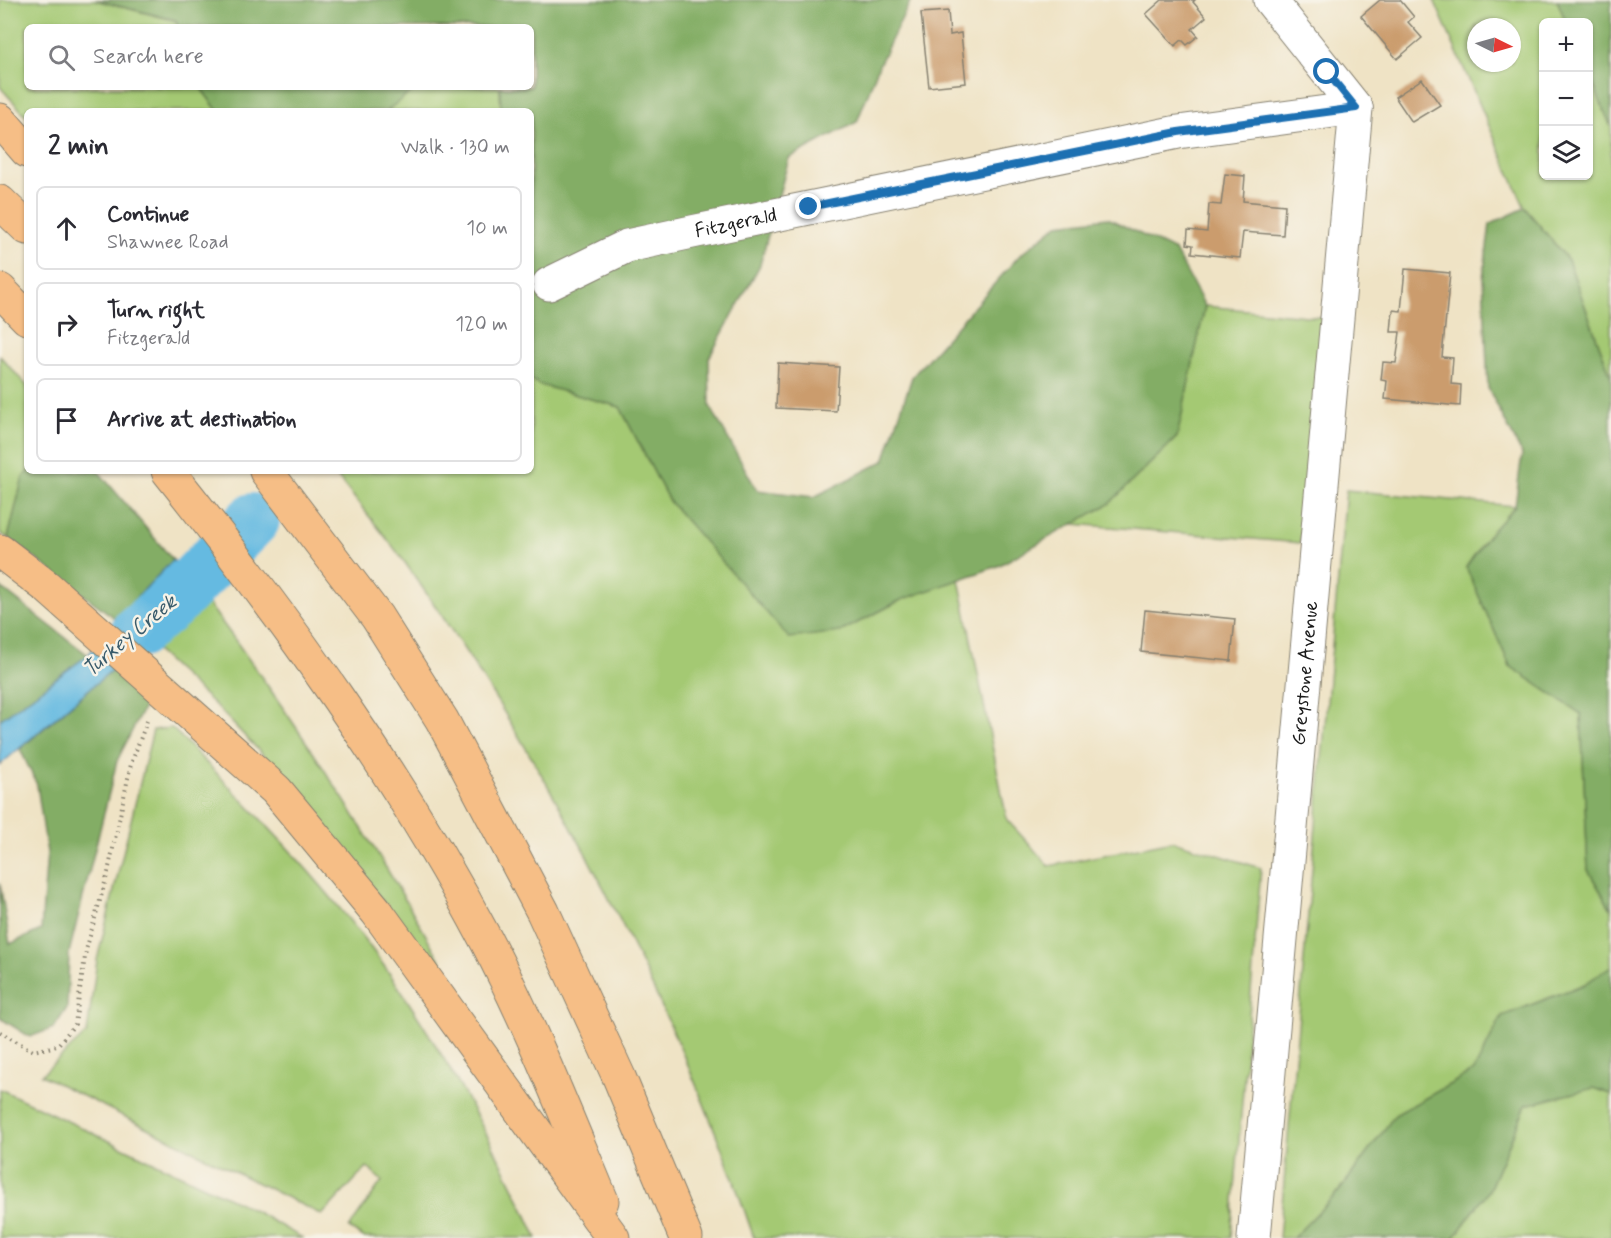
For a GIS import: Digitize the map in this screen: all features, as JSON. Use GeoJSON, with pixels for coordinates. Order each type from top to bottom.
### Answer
{"type":"FeatureCollection","features":[{"type":"Feature","properties":{"kind":"highway"},"geometry":{"type":"LineString","coordinates":[[0,120],[24,148]]}},
{"type":"Feature","properties":{"kind":"highway"},"geometry":{"type":"LineString","coordinates":[[0,202],[24,225]]}},
{"type":"Feature","properties":{"kind":"highway"},"geometry":{"type":"LineString","coordinates":[[0,290],[24,315]]}},
{"type":"Feature","properties":{"kind":"highway"},"geometry":{"type":"LineString","coordinates":[[170,474],[254,578],[338,696],[432,842],[487,941],[544,1061],[618,1238]]}},
{"type":"Feature","properties":{"kind":"highway"},"geometry":{"type":"LineString","coordinates":[[268,474],[377,617],[442,720],[543,912],[619,1077],[686,1238]]}},
{"type":"Feature","properties":{"kind":"highway"},"geometry":{"type":"LineString","coordinates":[[0,551],[47,587],[276,790],[384,921],[613,1238]]}},
{"type":"Feature","properties":{"kind":"street"},"geometry":{"type":"LineString","coordinates":[[1270,0],[1356,108]]}},
{"type":"Feature","properties":{"kind":"street","name":"Fitzgerald"},"geometry":{"type":"LineString","coordinates":[[549,284],[627,246],[649,241],[1178,132],[1356,108]]}},
{"type":"Feature","properties":{"kind":"street","name":"Greystone Avenue"},"geometry":{"type":"LineString","coordinates":[[1254,1238],[1356,108]]}},
{"type":"Feature","properties":{"kind":"path"},"geometry":{"type":"LineString","coordinates":[[0,1032],[33,1051],[57,1046],[75,1024],[86,950],[108,872],[131,764],[147,721]]}},
{"type":"Feature","properties":{"kind":"green space"},"geometry":{"type":"Polygon","coordinates":[[[0,0],[95,0],[176,21],[177,24],[24,24],[24,90],[202,90],[216,108],[24,108],[24,114],[0,87],[0,0]]]}},
{"type":"Feature","properties":{"kind":"green space"},"geometry":{"type":"Polygon","coordinates":[[[95,0],[911,0],[879,65],[857,122],[789,158],[760,265],[709,358],[710,406],[757,490],[814,497],[884,461],[912,377],[1019,256],[1058,224],[1108,218],[1175,251],[1205,306],[1177,437],[1109,504],[998,566],[901,600],[840,632],[789,638],[669,501],[620,407],[540,385],[534,381],[534,108],[501,108],[500,90],[534,90],[534,24],[177,24],[176,20],[95,0]]]}},
{"type":"Feature","properties":{"kind":"green space"},"geometry":{"type":"Polygon","coordinates":[[[1434,0],[1557,0],[1564,18],[1539,18],[1539,180],[1593,180],[1593,84],[1611,127],[1611,377],[1568,260],[1525,208],[1434,0]]]}},
{"type":"Feature","properties":{"kind":"green space"},"geometry":{"type":"Polygon","coordinates":[[[1557,0],[1611,0],[1611,127],[1593,84],[1593,18],[1564,18],[1557,0]]]}},
{"type":"Feature","properties":{"kind":"green space"},"geometry":{"type":"Polygon","coordinates":[[[202,90],[414,90],[390,108],[216,108],[202,90]]]}},
{"type":"Feature","properties":{"kind":"green space"},"geometry":{"type":"Polygon","coordinates":[[[414,90],[500,90],[501,108],[390,108],[414,90]]]}},
{"type":"Feature","properties":{"kind":"green space"},"geometry":{"type":"Polygon","coordinates":[[[1525,208],[1568,260],[1611,377],[1611,909],[1588,870],[1581,714],[1510,666],[1466,567],[1490,533],[1515,506],[1522,454],[1488,388],[1483,278],[1490,224],[1525,208]]]}},
{"type":"Feature","properties":{"kind":"green space"},"geometry":{"type":"Polygon","coordinates":[[[1205,306],[1326,318],[1300,543],[1073,524],[1109,504],[1177,437],[1205,306]]]}},
{"type":"Feature","properties":{"kind":"green space"},"geometry":{"type":"Polygon","coordinates":[[[0,356],[24,383],[24,474],[26,474],[23,477],[8,538],[0,533],[0,356]]]}},
{"type":"Feature","properties":{"kind":"green space"},"geometry":{"type":"Polygon","coordinates":[[[534,381],[541,385],[620,407],[669,501],[840,632],[901,600],[959,579],[1007,820],[1049,866],[1173,841],[1261,868],[1231,1238],[754,1238],[722,1150],[686,1062],[647,975],[604,889],[510,721],[459,641],[397,552],[335,474],[534,474],[534,381]]]}},
{"type":"Feature","properties":{"kind":"green space"},"geometry":{"type":"Polygon","coordinates":[[[26,474],[101,474],[173,560],[116,619],[8,538],[23,477],[26,474]]]}},
{"type":"Feature","properties":{"kind":"green space"},"geometry":{"type":"Polygon","coordinates":[[[1346,490],[1515,506],[1490,533],[1466,567],[1510,666],[1581,714],[1588,870],[1611,909],[1611,966],[1585,984],[1502,1016],[1474,1071],[1395,1115],[1340,1190],[1293,1238],[1279,1238],[1346,490]]]}},
{"type":"Feature","properties":{"kind":"green space"},"geometry":{"type":"Polygon","coordinates":[[[0,587],[88,655],[0,720],[0,587]]]}},
{"type":"Feature","properties":{"kind":"green space"},"geometry":{"type":"Polygon","coordinates":[[[202,595],[298,730],[358,822],[443,965],[435,968],[288,781],[214,704],[148,643],[202,595]]]}},
{"type":"Feature","properties":{"kind":"green space"},"geometry":{"type":"Polygon","coordinates":[[[114,668],[147,701],[117,761],[69,953],[67,1008],[54,1028],[30,1037],[0,1018],[0,883],[10,944],[41,930],[47,853],[37,785],[20,749],[114,668]]]}},
{"type":"Feature","properties":{"kind":"green space"},"geometry":{"type":"Polygon","coordinates":[[[172,728],[289,849],[370,946],[434,1042],[471,1106],[506,1171],[537,1238],[365,1238],[349,1228],[382,1181],[367,1167],[322,1215],[41,1075],[87,1033],[97,960],[153,730],[172,728]]]}},
{"type":"Feature","properties":{"kind":"green space"},"geometry":{"type":"Polygon","coordinates":[[[1611,966],[1611,1094],[1594,1088],[1526,1105],[1489,1190],[1454,1238],[1293,1238],[1340,1190],[1395,1115],[1474,1071],[1502,1016],[1585,984],[1611,966]]]}},
{"type":"Feature","properties":{"kind":"green space"},"geometry":{"type":"Polygon","coordinates":[[[1594,1088],[1611,1094],[1611,1238],[1454,1238],[1489,1190],[1526,1105],[1594,1088]]]}},
{"type":"Feature","properties":{"kind":"green space"},"geometry":{"type":"Polygon","coordinates":[[[0,1089],[246,1206],[302,1238],[0,1238],[0,1089]]]}},
{"type":"Feature","properties":{"kind":"water"},"geometry":{"type":"Polygon","coordinates":[[[173,560],[202,595],[148,643],[114,668],[0,765],[0,720],[88,655],[116,619],[173,560]]]}},
{"type":"Feature","properties":{"kind":"building"},"geometry":{"type":"Polygon","coordinates":[[[1162,0],[1195,0],[1193,2],[1206,17],[1192,29],[1198,36],[1187,45],[1182,40],[1175,46],[1146,14],[1162,0]]]}},
{"type":"Feature","properties":{"kind":"building"},"geometry":{"type":"Polygon","coordinates":[[[1380,0],[1400,0],[1414,17],[1408,22],[1422,38],[1397,59],[1361,16],[1380,0]]]}},
{"type":"Feature","properties":{"kind":"building"},"geometry":{"type":"Polygon","coordinates":[[[948,11],[950,35],[961,33],[966,83],[929,87],[921,13],[948,11]]]}},
{"type":"Feature","properties":{"kind":"building"},"geometry":{"type":"Polygon","coordinates":[[[1422,79],[1440,105],[1412,122],[1395,97],[1422,79]]]}},
{"type":"Feature","properties":{"kind":"building"},"geometry":{"type":"Polygon","coordinates":[[[1225,174],[1245,176],[1243,201],[1285,205],[1283,235],[1243,232],[1240,258],[1192,253],[1193,245],[1187,244],[1188,230],[1207,232],[1209,204],[1221,205],[1225,174]]]}},
{"type":"Feature","properties":{"kind":"building"},"geometry":{"type":"Polygon","coordinates":[[[1405,269],[1450,273],[1442,357],[1453,358],[1451,384],[1461,385],[1460,406],[1385,399],[1387,381],[1381,380],[1383,362],[1396,363],[1400,332],[1391,332],[1393,310],[1401,311],[1405,269]]]}},
{"type":"Feature","properties":{"kind":"building"},"geometry":{"type":"Polygon","coordinates":[[[778,363],[839,367],[836,411],[776,408],[778,363]]]}},
{"type":"Feature","properties":{"kind":"building"},"geometry":{"type":"Polygon","coordinates":[[[1145,610],[1235,619],[1231,661],[1141,652],[1145,610]]]}},
{"type":"Feature","properties":{"kind":"waterway","name":"Turkey Creek"},"geometry":{"type":"LineString","coordinates":[[137,632],[173,602],[253,520]]}},
{"type":"Feature","properties":{"kind":"route"},"geometry":{"type":"LineString","coordinates":[[809,207],[1178,132],[1356,108],[1327,72]]}}]}
